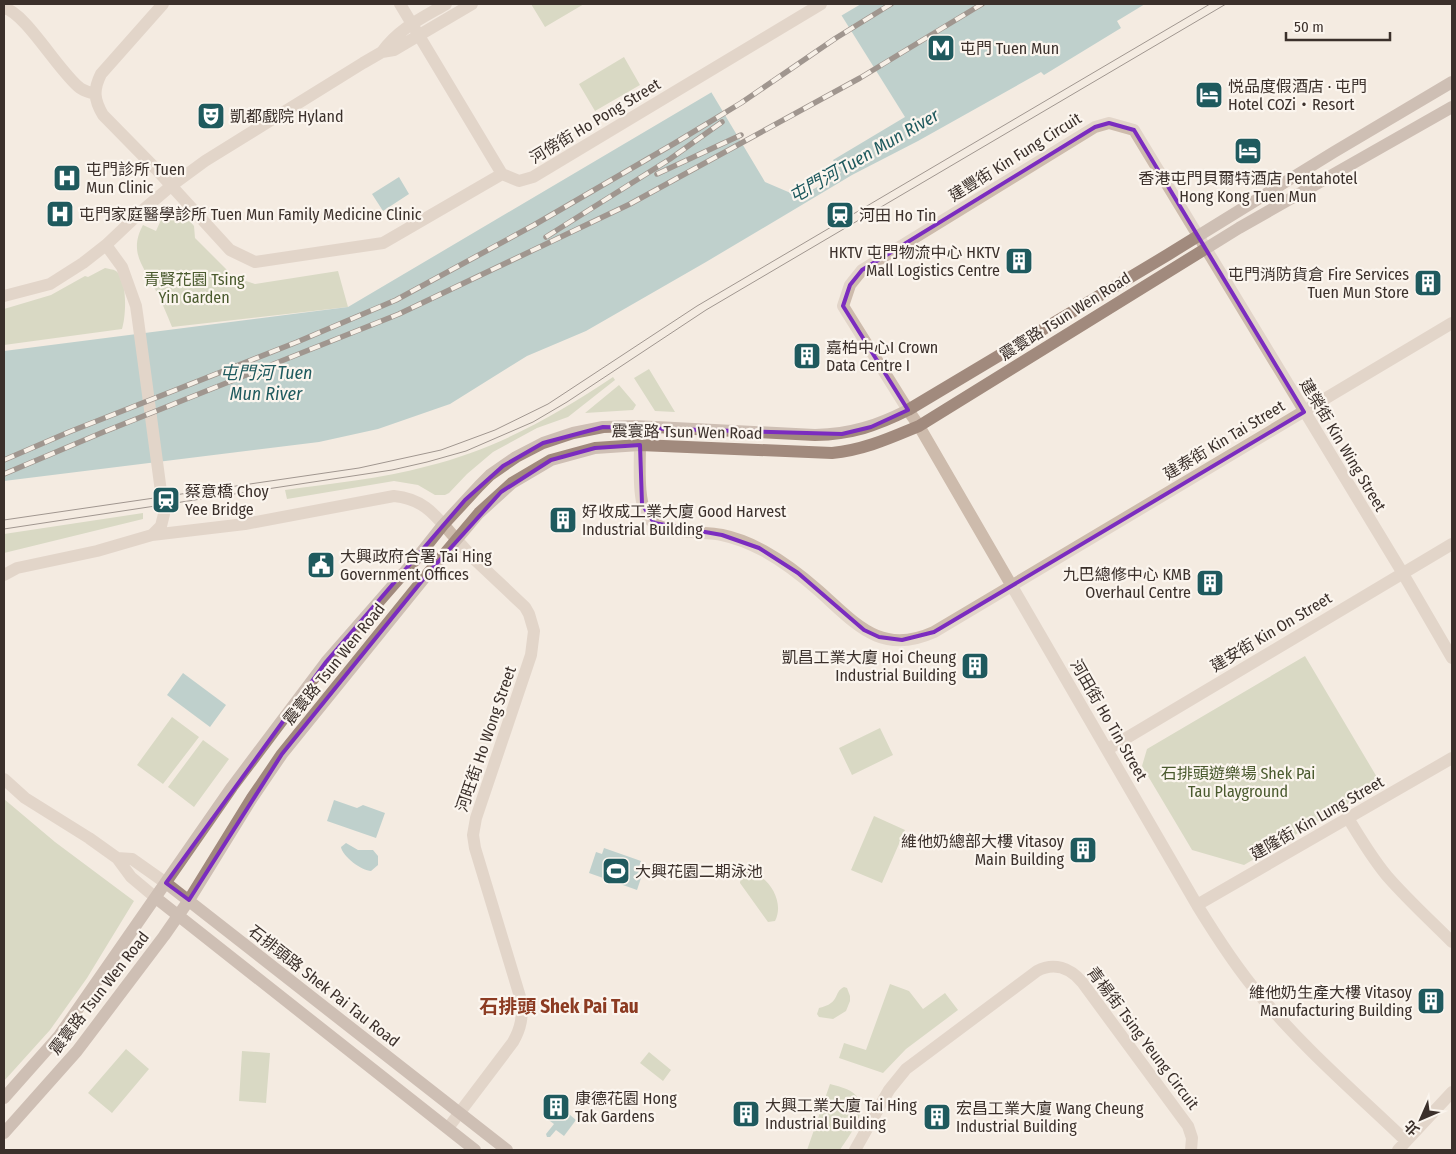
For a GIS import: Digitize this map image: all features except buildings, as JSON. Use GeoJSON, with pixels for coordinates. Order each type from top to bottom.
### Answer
{"type":"FeatureCollection","features":[{"type":"Feature","properties":{"kind":"main road","name":"震寰路 Tsun Wen Road"},"geometry":{"type":"LineString","coordinates":[[4,1098],[59,1036],[264,741],[326,662],[478,486],[503,466],[543,443],[573,433],[603,427],[635,426],[830,435],[871,427],[908,410],[1170,254],[1198,235],[1452,82]]}},
{"type":"Feature","properties":{"kind":"main road","name":"震寰路 Tsun Wen Road"},"geometry":{"type":"LineString","coordinates":[[4,1133],[77,1051],[178,916],[282,754],[479,513],[500,492],[538,467],[566,455],[587,449],[609,446],[640,445],[832,453],[868,447],[919,426],[1206,249],[1452,107]]}},
{"type":"Feature","properties":{"kind":"main road","name":"石排頭路 Shek Pai Tau Road"},"geometry":{"type":"LineString","coordinates":[[166,883],[507,1150]]}},
{"type":"Feature","properties":{"kind":"main road","name":"石排頭路 Shek Pai Tau Road"},"geometry":{"type":"LineString","coordinates":[[156,898],[475,1150]]}},
{"type":"Feature","properties":{"kind":"street"},"geometry":{"type":"LineString","coordinates":[[162,4],[101,74],[96,83],[94,94],[97,106],[103,115],[230,250],[255,262],[383,243],[502,174],[400,4]]}},
{"type":"Feature","properties":{"kind":"street"},"geometry":{"type":"LineString","coordinates":[[4,296],[50,284],[83,263],[106,245],[171,186],[205,161],[382,52],[390,42],[412,23],[446,4]]}},
{"type":"Feature","properties":{"kind":"street"},"geometry":{"type":"LineString","coordinates":[[382,52],[394,50],[472,4]]}},
{"type":"Feature","properties":{"kind":"street","name":"河傍街 Ho Pong Street"},"geometry":{"type":"LineString","coordinates":[[502,174],[519,181],[533,178],[821,4]]}},
{"type":"Feature","properties":{"kind":"street"},"geometry":{"type":"LineString","coordinates":[[4,8],[9,9],[22,21],[81,89],[94,94]]}},
{"type":"Feature","properties":{"kind":"street","name":"建豐街 Kin Fung Circuit"},"geometry":{"type":"LineString","coordinates":[[908,410],[843,306],[850,285],[862,270],[1095,127],[1109,123],[1134,130],[1206,249]]}},
{"type":"Feature","properties":{"kind":"street"},"geometry":{"type":"LineString","coordinates":[[4,575],[17,568],[97,551],[152,535],[161,526],[163,520],[136,306],[122,267],[106,245]]}},
{"type":"Feature","properties":{"kind":"street","name":"建榮街 Kin Wing Street"},"geometry":{"type":"LineString","coordinates":[[1206,249],[1452,658]]}},
{"type":"Feature","properties":{"kind":"street","name":"建泰街 Kin Tai Street"},"geometry":{"type":"LineString","coordinates":[[640,445],[642,504],[646,515],[654,523],[666,528],[722,535],[759,548],[798,573],[856,624],[879,637],[902,640],[926,635],[1452,323]]}},
{"type":"Feature","properties":{"kind":"street","name":"河田街 Ho Tin Street"},"geometry":{"type":"LineString","coordinates":[[908,410],[1108,749],[1198,906],[1230,956],[1272,1010],[1402,1146]]}},
{"type":"Feature","properties":{"kind":"street","name":"河旺街 Ho Wong Street"},"geometry":{"type":"LineString","coordinates":[[152,535],[236,525],[394,496],[412,499],[429,509],[457,540],[525,607],[532,622],[534,639],[531,656],[476,818],[473,835],[475,848],[521,1000],[521,1027],[513,1042],[448,1128]]}},
{"type":"Feature","properties":{"kind":"street","name":"建安街 Kin On Street"},"geometry":{"type":"LineString","coordinates":[[1108,749],[1402,572],[1452,544]]}},
{"type":"Feature","properties":{"kind":"street","name":"建隆街 Kin Lung Street"},"geometry":{"type":"LineString","coordinates":[[1198,906],[1452,758]]}},
{"type":"Feature","properties":{"kind":"street","name":"石排頭路 Shek Pai Tau Road"},"geometry":{"type":"LineString","coordinates":[[4,779],[25,798],[117,858],[131,877],[156,898]]}},
{"type":"Feature","properties":{"kind":"street"},"geometry":{"type":"LineString","coordinates":[[1348,818],[1366,848],[1387,876],[1452,942]]}},
{"type":"Feature","properties":{"kind":"street","name":"石排頭路 Shek Pai Tau Road"},"geometry":{"type":"LineString","coordinates":[[117,858],[132,859],[166,883]]}},
{"type":"Feature","properties":{"kind":"street","name":"青楊街 Tsing Yeung Circuit"},"geometry":{"type":"LineString","coordinates":[[855,1150],[886,1095],[906,1069],[1030,976],[1042,968],[1054,966],[1068,969],[1082,982],[1188,1126],[1192,1138],[1191,1150]]}},
{"type":"Feature","properties":{"kind":"street"},"geometry":{"type":"LineString","coordinates":[[1402,1146],[1452,1092]]}},
{"type":"Feature","properties":{"kind":"highlighted area"},"geometry":{"type":"Polygon","coordinates":[[[1109,123],[1134,130],[1304,412],[934,632],[902,640],[879,637],[864,630],[798,573],[759,548],[722,535],[654,523],[642,504],[640,445],[595,448],[551,460],[501,492],[430,571],[282,754],[189,900],[166,883],[326,662],[465,500],[503,466],[543,443],[603,427],[842,434],[871,427],[908,410],[843,306],[850,285],[862,270],[1095,127],[1109,123]]]}},
{"type":"Feature","properties":{"kind":"green space"},"geometry":{"type":"Polygon","coordinates":[[[531,4],[584,4],[545,27],[531,4]]]}},
{"type":"Feature","properties":{"kind":"green space"},"geometry":{"type":"Polygon","coordinates":[[[624,57],[640,85],[595,111],[579,84],[624,57]]]}},
{"type":"Feature","properties":{"kind":"green space","name":"青賢花園 Tsing Yin Garden"},"geometry":{"type":"Polygon","coordinates":[[[177,206],[194,226],[195,238],[234,277],[255,284],[338,271],[348,307],[172,327],[139,259],[137,244],[143,225],[156,231],[165,211],[177,206]]]}},
{"type":"Feature","properties":{"kind":"green space"},"geometry":{"type":"Polygon","coordinates":[[[105,268],[116,271],[123,282],[125,307],[122,329],[4,345],[4,309],[51,295],[85,276],[88,277],[105,268]]]}},
{"type":"Feature","properties":{"kind":"green space"},"geometry":{"type":"Polygon","coordinates":[[[649,369],[675,412],[655,411],[634,378],[649,369]]]}},
{"type":"Feature","properties":{"kind":"green space"},"geometry":{"type":"Polygon","coordinates":[[[613,377],[615,380],[568,417],[537,428],[493,452],[445,495],[435,495],[418,485],[394,481],[287,499],[285,490],[393,474],[453,459],[524,430],[569,405],[613,377]]]}},
{"type":"Feature","properties":{"kind":"green space"},"geometry":{"type":"Polygon","coordinates":[[[619,385],[636,405],[633,410],[585,413],[619,385]]]}},
{"type":"Feature","properties":{"kind":"green space"},"geometry":{"type":"Polygon","coordinates":[[[143,513],[143,519],[4,553],[4,534],[143,513]]]}},
{"type":"Feature","properties":{"kind":"green space","name":"石排頭遊樂場 Shek Pai Tau Playground"},"geometry":{"type":"Polygon","coordinates":[[[1305,656],[1381,784],[1244,865],[1192,850],[1142,766],[1147,749],[1305,656]]]}},
{"type":"Feature","properties":{"kind":"green space"},"geometry":{"type":"Polygon","coordinates":[[[172,717],[199,737],[163,784],[137,765],[172,717]]]}},
{"type":"Feature","properties":{"kind":"green space"},"geometry":{"type":"Polygon","coordinates":[[[880,728],[893,755],[852,775],[839,748],[880,728]]]}},
{"type":"Feature","properties":{"kind":"green space"},"geometry":{"type":"Polygon","coordinates":[[[203,740],[229,759],[194,807],[168,787],[203,740]]]}},
{"type":"Feature","properties":{"kind":"green space"},"geometry":{"type":"Polygon","coordinates":[[[4,799],[55,842],[134,901],[87,978],[50,1030],[4,1081],[4,799]]]}},
{"type":"Feature","properties":{"kind":"green space"},"geometry":{"type":"Polygon","coordinates":[[[874,816],[905,830],[882,883],[851,870],[874,816]]]}},
{"type":"Feature","properties":{"kind":"green space"},"geometry":{"type":"Polygon","coordinates":[[[749,871],[763,878],[773,891],[778,906],[778,914],[775,921],[768,922],[740,883],[743,875],[749,871]]]}},
{"type":"Feature","properties":{"kind":"green space"},"geometry":{"type":"Polygon","coordinates":[[[890,984],[909,991],[923,1009],[945,993],[958,1010],[906,1049],[883,1073],[839,1058],[844,1043],[866,1050],[890,984]]]}},
{"type":"Feature","properties":{"kind":"green space"},"geometry":{"type":"Polygon","coordinates":[[[844,987],[847,988],[850,996],[846,1011],[833,1019],[819,1017],[817,1014],[819,1008],[831,1003],[844,987]]]}},
{"type":"Feature","properties":{"kind":"green space"},"geometry":{"type":"Polygon","coordinates":[[[126,1049],[149,1069],[112,1113],[88,1093],[126,1049]]]}},
{"type":"Feature","properties":{"kind":"green space"},"geometry":{"type":"Polygon","coordinates":[[[242,1051],[270,1053],[266,1103],[239,1101],[242,1051]]]}},
{"type":"Feature","properties":{"kind":"green space"},"geometry":{"type":"Polygon","coordinates":[[[649,1052],[671,1070],[663,1081],[640,1063],[649,1052]]]}},
{"type":"Feature","properties":{"kind":"green space"},"geometry":{"type":"Polygon","coordinates":[[[830,1084],[852,1092],[858,1098],[861,1105],[858,1121],[840,1150],[807,1150],[830,1084]]]}},
{"type":"Feature","properties":{"kind":"water","name":"屯門河 Tuen Mun River"},"geometry":{"type":"Polygon","coordinates":[[[861,4],[1145,4],[1117,21],[1121,28],[1044,75],[1041,72],[918,141],[852,175],[586,331],[527,356],[450,404],[378,429],[319,442],[4,481],[4,351],[348,307],[861,4]]]}},
{"type":"Feature","properties":{"kind":"water"},"geometry":{"type":"Polygon","coordinates":[[[399,177],[409,194],[383,211],[372,194],[399,177]]]}},
{"type":"Feature","properties":{"kind":"water"},"geometry":{"type":"Polygon","coordinates":[[[183,673],[226,705],[210,727],[167,695],[183,673]]]}},
{"type":"Feature","properties":{"kind":"water"},"geometry":{"type":"Polygon","coordinates":[[[334,800],[357,808],[363,805],[385,813],[376,838],[327,821],[334,800]]]}},
{"type":"Feature","properties":{"kind":"water"},"geometry":{"type":"Polygon","coordinates":[[[346,843],[358,850],[373,850],[378,856],[378,865],[371,871],[358,866],[342,851],[341,847],[346,843]]]}},
{"type":"Feature","properties":{"kind":"water","name":"大興花園二期泳池"},"geometry":{"type":"Polygon","coordinates":[[[604,848],[641,861],[639,867],[644,869],[637,890],[589,873],[596,852],[602,854],[604,848]]]}},
{"type":"Feature","properties":{"kind":"water"},"geometry":{"type":"Polygon","coordinates":[[[557,1104],[576,1120],[564,1136],[556,1130],[550,1137],[547,1137],[546,1134],[554,1124],[546,1118],[557,1104]]]}},
{"type":"Feature","properties":{"kind":"pier"},"geometry":{"type":"Polygon","coordinates":[[[840,13],[905,117],[833,160],[841,173],[800,197],[765,182],[710,90],[840,13]]]}},
{"type":"Feature","properties":{"kind":"tram line"},"geometry":{"type":"LineString","coordinates":[[4,520],[359,468],[441,450],[495,430],[548,404],[697,306],[1210,4]]}},
{"type":"Feature","properties":{"kind":"tram line"},"geometry":{"type":"LineString","coordinates":[[4,529],[392,470],[466,451],[533,422],[567,402],[706,310],[1226,4]]}},
{"type":"Feature","properties":{"kind":"railway"},"geometry":{"type":"LineString","coordinates":[[4,460],[396,300],[534,225],[675,143],[741,103],[836,38],[891,4]]}},
{"type":"Feature","properties":{"kind":"railway"},"geometry":{"type":"LineString","coordinates":[[4,474],[101,433],[399,314],[630,204],[860,78],[982,4]]}},
{"type":"Feature","properties":{"kind":"railway"},"geometry":{"type":"LineString","coordinates":[[546,237],[670,159],[722,122]]}},
{"type":"Feature","properties":{"kind":"railway"},"geometry":{"type":"LineString","coordinates":[[657,174],[741,135]]}},
{"type":"Feature","properties":{"kind":"place","name":"屯門 Tuen Mun"},"geometry":{"type":"Point","coordinates":[941,48]}},
{"type":"Feature","properties":{"kind":"place","name":"悦品度假酒店 ∙ 屯門 Hotel COZi‧Resort"},"geometry":{"type":"Point","coordinates":[1209,95]}},
{"type":"Feature","properties":{"kind":"place","name":"凱都戲院 Hyland"},"geometry":{"type":"Point","coordinates":[211,116]}},
{"type":"Feature","properties":{"kind":"place","name":"香港屯門貝爾特酒店 Pentahotel Hong Kong Tuen Mun"},"geometry":{"type":"Point","coordinates":[1248,151]}},
{"type":"Feature","properties":{"kind":"place","name":"屯門診所 Tuen Mun Clinic"},"geometry":{"type":"Point","coordinates":[67,178]}},
{"type":"Feature","properties":{"kind":"place","name":"屯門家庭醫學診所 Tuen Mun Family Medicine Clinic"},"geometry":{"type":"Point","coordinates":[60,214]}},
{"type":"Feature","properties":{"kind":"place","name":"河田 Ho Tin"},"geometry":{"type":"Point","coordinates":[840,215]}},
{"type":"Feature","properties":{"kind":"place","name":"HKTV 屯門物流中心 HKTV Mall Logistics Centre"},"geometry":{"type":"Point","coordinates":[1019,261]}},
{"type":"Feature","properties":{"kind":"place","name":"屯門消防貨倉 Fire Services Tuen Mun Store"},"geometry":{"type":"Point","coordinates":[1428,283]}},
{"type":"Feature","properties":{"kind":"place","name":"嘉柏中心I Crown Data Centre I"},"geometry":{"type":"Point","coordinates":[807,356]}},
{"type":"Feature","properties":{"kind":"place","name":"蔡意橋 Choy Yee Bridge"},"geometry":{"type":"Point","coordinates":[166,500]}},
{"type":"Feature","properties":{"kind":"place","name":"好收成工業大廈 Good Harvest Industrial Building"},"geometry":{"type":"Point","coordinates":[563,520]}},
{"type":"Feature","properties":{"kind":"place","name":"大興政府合署 Tai Hing Government Offices"},"geometry":{"type":"Point","coordinates":[321,565]}},
{"type":"Feature","properties":{"kind":"place","name":"九巴總修中心 KMB Overhaul Centre"},"geometry":{"type":"Point","coordinates":[1210,583]}},
{"type":"Feature","properties":{"kind":"place","name":"凱昌工業大廈 Hoi Cheung Industrial Building"},"geometry":{"type":"Point","coordinates":[975,666]}},
{"type":"Feature","properties":{"kind":"place","name":"維他奶總部大樓 Vitasoy Main Building"},"geometry":{"type":"Point","coordinates":[1083,850]}},
{"type":"Feature","properties":{"kind":"place","name":"大興花園二期泳池"},"geometry":{"type":"Point","coordinates":[616,871]}},
{"type":"Feature","properties":{"kind":"place","name":"維他奶生產大樓 Vitasoy Manufacturing Building"},"geometry":{"type":"Point","coordinates":[1431,1001]}},
{"type":"Feature","properties":{"kind":"place","name":"康德花園 Hong Tak Gardens"},"geometry":{"type":"Point","coordinates":[556,1107]}},
{"type":"Feature","properties":{"kind":"place","name":"大興工業大廈 Tai Hing Industrial Building"},"geometry":{"type":"Point","coordinates":[746,1114]}},
{"type":"Feature","properties":{"kind":"place","name":"宏昌工業大廈 Wang Cheung Industrial Building"},"geometry":{"type":"Point","coordinates":[937,1117]}},
{"type":"Feature","properties":{"kind":"district","name":"石排頭 Shek Pai Tau"},"geometry":{"type":"Point","coordinates":[559,1006]}}]}
